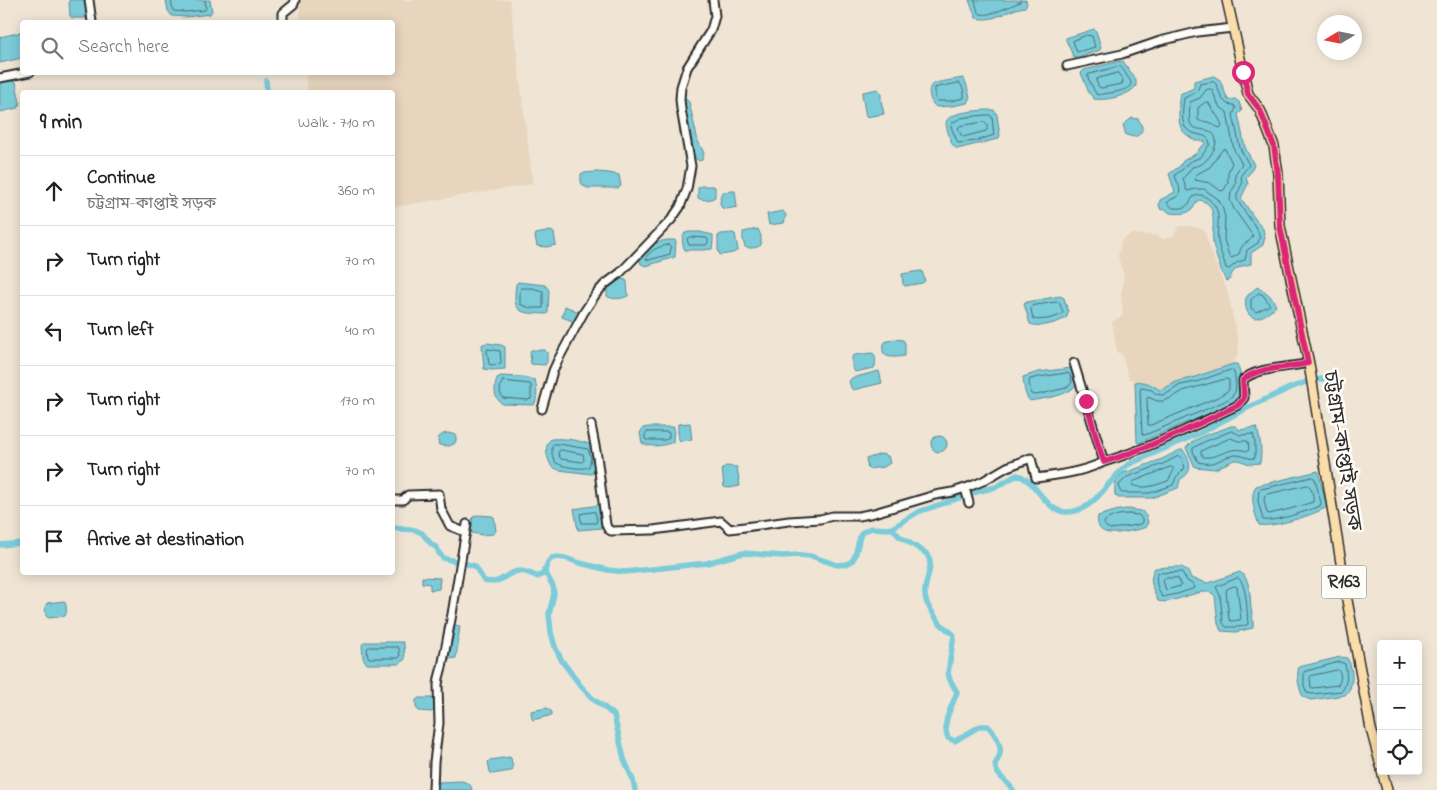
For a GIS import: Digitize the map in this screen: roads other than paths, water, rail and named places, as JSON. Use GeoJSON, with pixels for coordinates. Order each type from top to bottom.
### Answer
{"type":"FeatureCollection","features":[{"type":"Feature","properties":{"kind":"main road","name":"চট্টগ্রাম-কাপ্তাই সড়ক"},"geometry":{"type":"LineString","coordinates":[[1226,0],[1248,94],[1260,110],[1274,146],[1278,174],[1280,226],[1309,364],[1348,609],[1370,729],[1377,753]]}},
{"type":"Feature","properties":{"kind":"main road"},"geometry":{"type":"LineString","coordinates":[[1383,775],[1387,790]]}},
{"type":"Feature","properties":{"kind":"street"},"geometry":{"type":"LineString","coordinates":[[89,0],[92,20]]}},
{"type":"Feature","properties":{"kind":"street"},"geometry":{"type":"LineString","coordinates":[[283,20],[283,13],[294,4],[295,0]]}},
{"type":"Feature","properties":{"kind":"street"},"geometry":{"type":"LineString","coordinates":[[542,409],[558,360],[579,320],[596,294],[604,285],[620,273],[671,220],[680,207],[688,188],[691,166],[681,109],[681,87],[687,68],[711,30],[715,16],[713,0]]}},
{"type":"Feature","properties":{"kind":"street"},"geometry":{"type":"LineString","coordinates":[[1067,66],[1122,54],[1160,41],[1197,32],[1233,28]]}},
{"type":"Feature","properties":{"kind":"street"},"geometry":{"type":"LineString","coordinates":[[0,78],[20,74]]}},
{"type":"Feature","properties":{"kind":"street"},"geometry":{"type":"LineString","coordinates":[[1074,362],[1104,462]]}},
{"type":"Feature","properties":{"kind":"street"},"geometry":{"type":"LineString","coordinates":[[591,425],[608,529],[612,531],[653,530],[721,521],[730,529],[789,521],[820,520],[833,516],[859,516],[965,488],[983,481],[1006,467],[1031,458],[1036,478],[1092,467],[1161,441],[1238,405],[1244,398],[1243,380],[1248,375],[1276,368],[1309,364]]}},
{"type":"Feature","properties":{"kind":"street"},"geometry":{"type":"LineString","coordinates":[[965,488],[969,503]]}},
{"type":"Feature","properties":{"kind":"street"},"geometry":{"type":"LineString","coordinates":[[395,500],[403,500],[408,495],[438,494],[441,509],[450,526],[466,528],[438,686],[439,723],[434,762],[433,790]]}},
{"type":"Feature","properties":{"kind":"water"},"geometry":{"type":"Polygon","coordinates":[[[69,0],[88,0],[89,17],[72,18],[70,16],[69,0]]]}},
{"type":"Feature","properties":{"kind":"water"},"geometry":{"type":"Polygon","coordinates":[[[166,0],[210,0],[212,11],[210,14],[186,17],[172,16],[168,11],[166,0]]]}},
{"type":"Feature","properties":{"kind":"water"},"geometry":{"type":"Polygon","coordinates":[[[969,0],[1026,0],[1027,4],[1025,7],[989,19],[983,19],[976,18],[969,0]]]}},
{"type":"Feature","properties":{"kind":"water"},"geometry":{"type":"Polygon","coordinates":[[[1094,29],[1101,47],[1100,50],[1074,58],[1066,38],[1094,29]]]}},
{"type":"Feature","properties":{"kind":"water"},"geometry":{"type":"Polygon","coordinates":[[[20,32],[20,58],[0,63],[0,37],[20,32]]]}},
{"type":"Feature","properties":{"kind":"water"},"geometry":{"type":"Polygon","coordinates":[[[1123,61],[1136,80],[1136,86],[1133,90],[1117,97],[1094,99],[1089,93],[1081,73],[1084,70],[1123,61]]]}},
{"type":"Feature","properties":{"kind":"water"},"geometry":{"type":"Polygon","coordinates":[[[1214,76],[1220,80],[1228,100],[1235,99],[1239,102],[1242,111],[1238,114],[1245,147],[1254,165],[1246,177],[1248,184],[1241,198],[1263,229],[1265,237],[1263,245],[1251,253],[1251,264],[1235,270],[1230,279],[1226,281],[1213,243],[1213,217],[1209,206],[1205,202],[1198,200],[1192,210],[1179,214],[1170,213],[1165,209],[1161,210],[1159,205],[1160,200],[1175,192],[1169,174],[1180,166],[1183,161],[1197,153],[1205,144],[1205,141],[1192,139],[1181,127],[1179,121],[1180,94],[1194,88],[1194,81],[1214,76]]]}},
{"type":"Feature","properties":{"kind":"water"},"geometry":{"type":"Polygon","coordinates":[[[963,78],[970,97],[967,103],[936,107],[929,95],[932,85],[934,83],[963,78]]]}},
{"type":"Feature","properties":{"kind":"water"},"geometry":{"type":"Polygon","coordinates":[[[0,82],[16,82],[20,103],[18,108],[0,112],[0,82]]]}},
{"type":"Feature","properties":{"kind":"water"},"geometry":{"type":"Polygon","coordinates":[[[878,89],[881,92],[884,114],[866,117],[862,94],[863,92],[878,89]]]}},
{"type":"Feature","properties":{"kind":"water"},"geometry":{"type":"Polygon","coordinates":[[[686,99],[689,102],[698,141],[704,153],[702,160],[699,161],[694,157],[684,103],[686,99]]]}},
{"type":"Feature","properties":{"kind":"water"},"geometry":{"type":"Polygon","coordinates":[[[994,110],[997,115],[1000,136],[998,139],[957,149],[953,146],[946,126],[947,120],[954,115],[994,110]]]}},
{"type":"Feature","properties":{"kind":"water"},"geometry":{"type":"Polygon","coordinates":[[[1132,118],[1138,119],[1142,127],[1140,134],[1134,137],[1126,135],[1123,125],[1132,118]]]}},
{"type":"Feature","properties":{"kind":"water"},"geometry":{"type":"Polygon","coordinates":[[[597,172],[619,175],[621,186],[618,188],[588,188],[583,186],[581,174],[597,172]]]}},
{"type":"Feature","properties":{"kind":"water"},"geometry":{"type":"Polygon","coordinates":[[[701,186],[715,187],[715,197],[707,200],[698,198],[698,188],[701,186]]]}},
{"type":"Feature","properties":{"kind":"water"},"geometry":{"type":"Polygon","coordinates":[[[735,191],[737,207],[722,208],[720,204],[721,194],[723,192],[735,191]]]}},
{"type":"Feature","properties":{"kind":"water"},"geometry":{"type":"Polygon","coordinates":[[[783,211],[786,215],[784,223],[769,225],[767,214],[783,211]]]}},
{"type":"Feature","properties":{"kind":"water"},"geometry":{"type":"Polygon","coordinates":[[[758,229],[761,236],[761,245],[753,248],[745,247],[743,232],[758,229]]]}},
{"type":"Feature","properties":{"kind":"water"},"geometry":{"type":"Polygon","coordinates":[[[551,231],[554,233],[556,245],[537,246],[536,234],[551,231]]]}},
{"type":"Feature","properties":{"kind":"water"},"geometry":{"type":"Polygon","coordinates":[[[685,233],[713,235],[712,249],[685,250],[683,237],[685,233]]]}},
{"type":"Feature","properties":{"kind":"water"},"geometry":{"type":"Polygon","coordinates":[[[735,234],[738,250],[733,253],[720,255],[718,236],[735,234]]]}},
{"type":"Feature","properties":{"kind":"water"},"geometry":{"type":"Polygon","coordinates":[[[667,240],[676,241],[675,257],[646,266],[641,264],[639,257],[645,250],[652,245],[667,240]]]}},
{"type":"Feature","properties":{"kind":"water"},"geometry":{"type":"Polygon","coordinates":[[[922,271],[925,281],[905,286],[903,284],[902,274],[922,271]]]}},
{"type":"Feature","properties":{"kind":"water"},"geometry":{"type":"Polygon","coordinates":[[[621,279],[627,282],[628,296],[617,299],[607,296],[607,289],[621,279]]]}},
{"type":"Feature","properties":{"kind":"water"},"geometry":{"type":"Polygon","coordinates":[[[518,282],[545,285],[549,290],[547,314],[530,313],[520,310],[515,301],[516,284],[518,282]]]}},
{"type":"Feature","properties":{"kind":"water"},"geometry":{"type":"Polygon","coordinates":[[[1257,287],[1269,295],[1276,306],[1267,314],[1255,318],[1248,313],[1245,301],[1248,295],[1257,287]]]}},
{"type":"Feature","properties":{"kind":"water"},"geometry":{"type":"Polygon","coordinates":[[[1060,296],[1064,298],[1068,311],[1067,317],[1049,324],[1030,324],[1024,304],[1060,296]]]}},
{"type":"Feature","properties":{"kind":"water"},"geometry":{"type":"Polygon","coordinates":[[[565,306],[579,312],[575,322],[562,317],[565,306]]]}},
{"type":"Feature","properties":{"kind":"water"},"geometry":{"type":"Polygon","coordinates":[[[894,339],[903,340],[905,343],[904,356],[891,357],[883,352],[885,342],[894,339]]]}},
{"type":"Feature","properties":{"kind":"water"},"geometry":{"type":"Polygon","coordinates":[[[487,343],[505,347],[505,369],[484,369],[482,345],[487,343]]]}},
{"type":"Feature","properties":{"kind":"water"},"geometry":{"type":"Polygon","coordinates":[[[531,350],[545,350],[547,352],[547,362],[545,365],[531,364],[531,350]]]}},
{"type":"Feature","properties":{"kind":"water"},"geometry":{"type":"Polygon","coordinates":[[[871,353],[875,357],[874,368],[855,372],[852,367],[852,357],[871,353]]]}},
{"type":"Feature","properties":{"kind":"water"},"geometry":{"type":"Polygon","coordinates":[[[1237,364],[1240,372],[1241,391],[1228,405],[1139,443],[1137,442],[1135,382],[1148,383],[1160,390],[1178,381],[1237,364]]]}},
{"type":"Feature","properties":{"kind":"water"},"geometry":{"type":"Polygon","coordinates":[[[1072,368],[1077,384],[1068,392],[1030,401],[1028,399],[1023,377],[1038,372],[1072,368]]]}},
{"type":"Feature","properties":{"kind":"water"},"geometry":{"type":"Polygon","coordinates":[[[879,371],[882,383],[853,390],[851,388],[849,381],[852,378],[879,371]]]}},
{"type":"Feature","properties":{"kind":"water"},"geometry":{"type":"Polygon","coordinates":[[[501,376],[535,380],[537,393],[534,405],[503,404],[500,402],[497,399],[495,389],[497,378],[501,376]]]}},
{"type":"Feature","properties":{"kind":"water"},"geometry":{"type":"Polygon","coordinates":[[[690,423],[692,440],[680,441],[678,437],[678,424],[690,423]]]}},
{"type":"Feature","properties":{"kind":"water"},"geometry":{"type":"Polygon","coordinates":[[[1235,426],[1240,430],[1256,427],[1261,445],[1260,463],[1250,464],[1234,460],[1215,469],[1195,467],[1186,448],[1201,437],[1235,426]]]}},
{"type":"Feature","properties":{"kind":"water"},"geometry":{"type":"Polygon","coordinates":[[[674,427],[673,442],[657,446],[649,446],[642,443],[640,433],[643,428],[674,427]]]}},
{"type":"Feature","properties":{"kind":"water"},"geometry":{"type":"Polygon","coordinates":[[[448,433],[456,435],[454,444],[449,446],[439,445],[439,437],[448,433]]]}},
{"type":"Feature","properties":{"kind":"water"},"geometry":{"type":"Polygon","coordinates":[[[939,436],[945,438],[947,444],[945,450],[939,452],[933,450],[931,444],[933,438],[939,436]]]}},
{"type":"Feature","properties":{"kind":"water"},"geometry":{"type":"Polygon","coordinates":[[[551,439],[572,440],[593,446],[595,465],[593,473],[559,470],[552,467],[546,449],[551,439]]]}},
{"type":"Feature","properties":{"kind":"water"},"geometry":{"type":"Polygon","coordinates":[[[1183,450],[1187,456],[1190,468],[1180,480],[1178,488],[1152,498],[1118,498],[1115,495],[1117,480],[1122,474],[1183,450]]]}},
{"type":"Feature","properties":{"kind":"water"},"geometry":{"type":"Polygon","coordinates":[[[881,454],[888,456],[890,463],[884,467],[868,469],[866,459],[881,454]]]}},
{"type":"Feature","properties":{"kind":"water"},"geometry":{"type":"Polygon","coordinates":[[[726,466],[737,467],[740,486],[724,487],[722,469],[726,466]]]}},
{"type":"Feature","properties":{"kind":"water"},"geometry":{"type":"Polygon","coordinates":[[[1318,471],[1327,507],[1313,514],[1293,520],[1274,525],[1259,525],[1253,500],[1256,486],[1318,471]]]}},
{"type":"Feature","properties":{"kind":"water"},"geometry":{"type":"Polygon","coordinates":[[[599,505],[602,528],[578,530],[574,509],[599,505]]]}},
{"type":"Feature","properties":{"kind":"water"},"geometry":{"type":"Polygon","coordinates":[[[1117,510],[1142,511],[1148,522],[1146,527],[1126,532],[1110,533],[1099,527],[1098,516],[1117,510]]]}},
{"type":"Feature","properties":{"kind":"water"},"geometry":{"type":"Polygon","coordinates":[[[478,515],[494,517],[496,531],[493,534],[482,535],[472,533],[470,528],[473,517],[478,515]]]}},
{"type":"Feature","properties":{"kind":"water"},"geometry":{"type":"Polygon","coordinates":[[[1177,567],[1185,569],[1191,578],[1208,583],[1240,572],[1244,575],[1249,589],[1253,628],[1236,632],[1221,631],[1218,623],[1215,596],[1211,593],[1197,593],[1164,602],[1158,601],[1152,584],[1155,568],[1177,567]]]}},
{"type":"Feature","properties":{"kind":"water"},"geometry":{"type":"Polygon","coordinates":[[[422,577],[440,578],[439,589],[430,590],[430,584],[422,583],[422,577]]]}},
{"type":"Feature","properties":{"kind":"water"},"geometry":{"type":"Polygon","coordinates":[[[64,601],[66,604],[65,616],[49,618],[46,616],[45,607],[47,603],[64,601]]]}},
{"type":"Feature","properties":{"kind":"water"},"geometry":{"type":"Polygon","coordinates":[[[455,625],[460,626],[456,658],[448,659],[455,625]]]}},
{"type":"Feature","properties":{"kind":"water"},"geometry":{"type":"Polygon","coordinates":[[[364,642],[403,642],[405,659],[399,664],[367,664],[363,658],[362,645],[364,642]]]}},
{"type":"Feature","properties":{"kind":"water"},"geometry":{"type":"Polygon","coordinates":[[[1340,657],[1347,658],[1351,668],[1351,684],[1345,695],[1311,700],[1303,697],[1298,682],[1299,667],[1340,657]]]}},
{"type":"Feature","properties":{"kind":"water"},"geometry":{"type":"Polygon","coordinates":[[[419,698],[432,698],[435,701],[434,710],[431,712],[419,711],[416,708],[416,700],[419,698]]]}},
{"type":"Feature","properties":{"kind":"water"},"geometry":{"type":"Polygon","coordinates":[[[547,708],[552,712],[552,715],[532,719],[531,711],[547,708]]]}},
{"type":"Feature","properties":{"kind":"water"},"geometry":{"type":"Polygon","coordinates":[[[511,758],[513,769],[511,771],[492,774],[490,772],[488,762],[490,760],[511,758]]]}},
{"type":"Feature","properties":{"kind":"water"},"geometry":{"type":"Polygon","coordinates":[[[462,781],[469,784],[472,790],[438,790],[439,782],[462,781]]]}},
{"type":"Feature","properties":{"kind":"waterway"},"geometry":{"type":"LineString","coordinates":[[266,81],[267,90]]}},
{"type":"Feature","properties":{"kind":"waterway"},"geometry":{"type":"LineString","coordinates":[[395,528],[415,530],[422,533],[437,548],[443,558],[475,566],[484,581],[491,582],[519,571],[538,577],[544,573],[548,562],[552,558],[557,557],[608,570],[625,572],[707,563],[743,553],[811,556],[837,565],[847,564],[855,556],[860,536],[863,532],[871,528],[892,528],[918,512],[996,487],[1017,475],[1030,483],[1052,507],[1058,510],[1066,512],[1084,508],[1128,465],[1200,433],[1290,388],[1306,382],[1327,378]]}},
{"type":"Feature","properties":{"kind":"waterway"},"geometry":{"type":"LineString","coordinates":[[892,528],[899,536],[927,554],[930,559],[925,597],[941,624],[954,635],[948,673],[957,692],[946,720],[948,738],[955,741],[980,726],[988,726],[1000,746],[1000,755],[995,765],[996,769],[1013,790]]}},
{"type":"Feature","properties":{"kind":"waterway"},"geometry":{"type":"LineString","coordinates":[[0,545],[20,543]]}},
{"type":"Feature","properties":{"kind":"waterway"},"geometry":{"type":"LineString","coordinates":[[544,570],[553,586],[554,594],[549,614],[555,647],[562,661],[580,685],[592,698],[614,715],[624,759],[635,790]]}}]}
